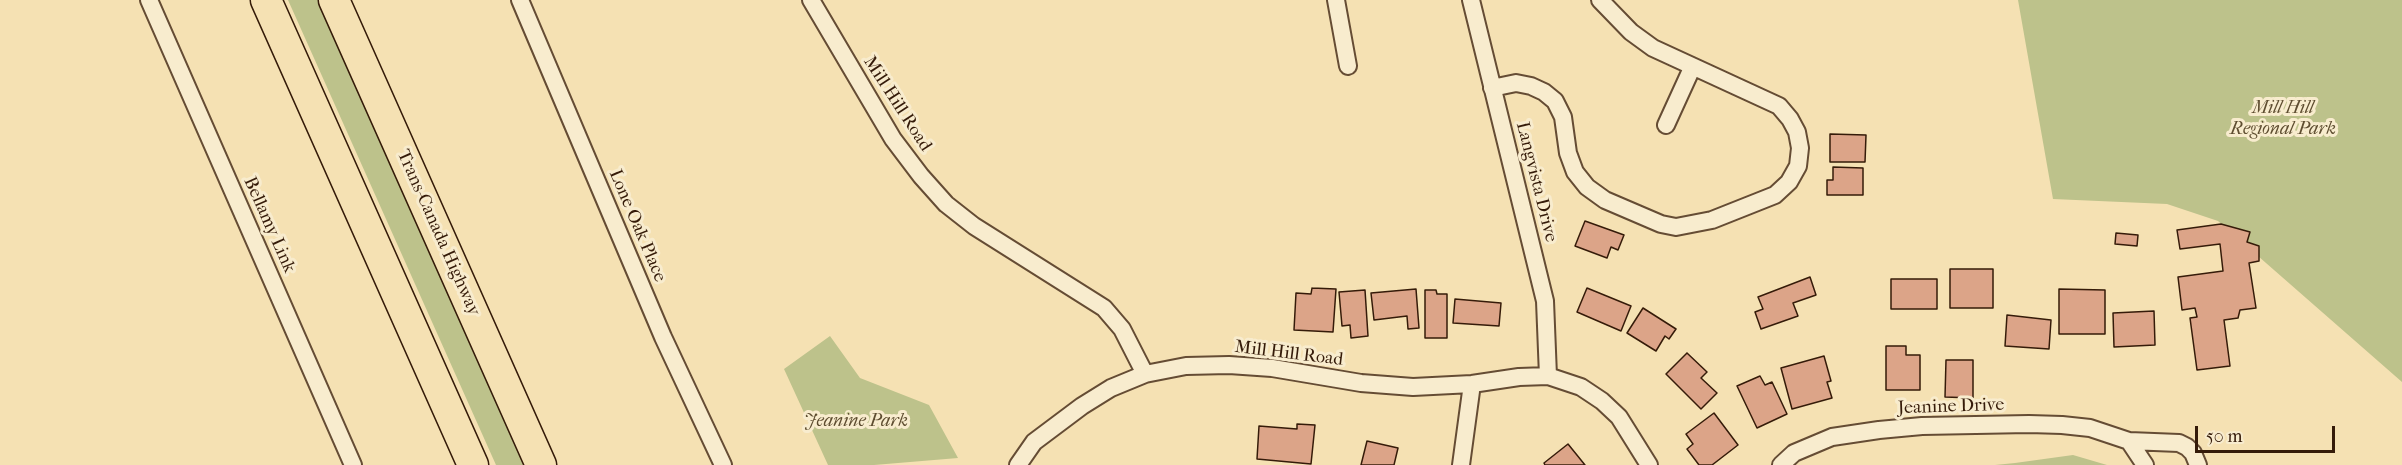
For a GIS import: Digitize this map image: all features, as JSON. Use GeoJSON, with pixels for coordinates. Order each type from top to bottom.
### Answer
{"type":"FeatureCollection","features":[{"type":"Feature","properties":{"kind":"highway"},"geometry":{"type":"LineString","coordinates":[[266,0],[473,465]]}},
{"type":"Feature","properties":{"kind":"highway","name":"Trans-Canada Highway"},"geometry":{"type":"LineString","coordinates":[[334,0],[541,465]]}},
{"type":"Feature","properties":{"kind":"street","name":"Bellamy Link"},"geometry":{"type":"LineString","coordinates":[[149,0],[353,465]]}},
{"type":"Feature","properties":{"kind":"street","name":"Lone Oak Place"},"geometry":{"type":"LineString","coordinates":[[520,0],[663,337],[723,465]]}},
{"type":"Feature","properties":{"kind":"street","name":"Mill Hill Road"},"geometry":{"type":"LineString","coordinates":[[811,0],[893,138],[921,176],[946,204],[974,226],[1104,308],[1122,330],[1145,374],[1186,366],[1229,365],[1272,368],[1361,383],[1413,387],[1472,384],[1520,377],[1548,376],[1581,387],[1602,401],[1619,417],[1649,465]]}},
{"type":"Feature","properties":{"kind":"street"},"geometry":{"type":"LineString","coordinates":[[1336,0],[1348,66]]}},
{"type":"Feature","properties":{"kind":"street","name":"Langvista Drive"},"geometry":{"type":"LineString","coordinates":[[1471,0],[1545,300],[1548,376]]}},
{"type":"Feature","properties":{"kind":"street"},"geometry":{"type":"LineString","coordinates":[[1492,88],[1516,83],[1531,86],[1556,101],[1563,117],[1568,153],[1575,172],[1587,187],[1605,200],[1661,224],[1676,227],[1712,220],[1776,195],[1789,182],[1798,166],[1800,148],[1797,132],[1790,118],[1779,106],[1763,97],[1692,68],[1653,48],[1631,32],[1600,0]]}},
{"type":"Feature","properties":{"kind":"street"},"geometry":{"type":"LineString","coordinates":[[1666,125],[1692,68]]}},
{"type":"Feature","properties":{"kind":"street"},"geometry":{"type":"LineString","coordinates":[[1018,465],[1034,442],[1082,406],[1111,388],[1145,374]]}},
{"type":"Feature","properties":{"kind":"street"},"geometry":{"type":"LineString","coordinates":[[1461,465],[1472,384]]}},
{"type":"Feature","properties":{"kind":"street","name":"Jeanine Drive"},"geometry":{"type":"LineString","coordinates":[[1781,465],[1794,453],[1832,437],[1922,426],[2062,425],[2090,428],[2129,441],[2179,444],[2187,447],[2193,453],[2198,465]]}},
{"type":"Feature","properties":{"kind":"street"},"geometry":{"type":"LineString","coordinates":[[2129,441],[2145,465]]}},
{"type":"Feature","properties":{"kind":"green space"},"geometry":{"type":"Polygon","coordinates":[[[288,0],[318,0],[524,465],[496,465],[288,0]]]}},
{"type":"Feature","properties":{"kind":"green space","name":"Mill Hill Regional Park"},"geometry":{"type":"Polygon","coordinates":[[[2018,0],[2402,0],[2402,382],[2218,221],[2167,204],[2053,199],[2018,0]]]}},
{"type":"Feature","properties":{"kind":"green space","name":"Jeanine Park"},"geometry":{"type":"Polygon","coordinates":[[[830,336],[860,378],[929,405],[958,458],[874,465],[828,465],[784,369],[830,336]]]}},
{"type":"Feature","properties":{"kind":"green space"},"geometry":{"type":"Polygon","coordinates":[[[2073,455],[2107,465],[1995,465],[2015,463],[2073,455]]]}},
{"type":"Feature","properties":{"kind":"building"},"geometry":{"type":"Polygon","coordinates":[[[1830,134],[1866,135],[1865,162],[1830,162],[1830,134]]]}},
{"type":"Feature","properties":{"kind":"building"},"geometry":{"type":"Polygon","coordinates":[[[1833,167],[1863,168],[1863,195],[1827,195],[1827,180],[1833,180],[1833,167]]]}},
{"type":"Feature","properties":{"kind":"building"},"geometry":{"type":"Polygon","coordinates":[[[1585,221],[1624,235],[1618,250],[1611,247],[1607,258],[1575,246],[1585,221]]]}},
{"type":"Feature","properties":{"kind":"building"},"geometry":{"type":"Polygon","coordinates":[[[2221,224],[2250,232],[2247,242],[2259,246],[2259,261],[2249,263],[2256,308],[2240,310],[2238,318],[2224,320],[2230,366],[2197,370],[2190,318],[2197,317],[2195,308],[2182,310],[2178,277],[2223,271],[2220,244],[2180,249],[2177,230],[2221,224]]]}},
{"type":"Feature","properties":{"kind":"building"},"geometry":{"type":"Polygon","coordinates":[[[2116,233],[2138,235],[2137,246],[2115,244],[2116,233]]]}},
{"type":"Feature","properties":{"kind":"building"},"geometry":{"type":"Polygon","coordinates":[[[1950,269],[1993,269],[1993,308],[1950,308],[1950,269]]]}},
{"type":"Feature","properties":{"kind":"building"},"geometry":{"type":"Polygon","coordinates":[[[1810,277],[1816,295],[1793,303],[1798,316],[1761,329],[1755,312],[1763,309],[1758,297],[1810,277]]]}},
{"type":"Feature","properties":{"kind":"building"},"geometry":{"type":"Polygon","coordinates":[[[1891,279],[1937,279],[1937,309],[1891,309],[1891,279]]]}},
{"type":"Feature","properties":{"kind":"building"},"geometry":{"type":"Polygon","coordinates":[[[1312,288],[1336,289],[1333,332],[1294,330],[1296,293],[1311,294],[1312,288]]]}},
{"type":"Feature","properties":{"kind":"building"},"geometry":{"type":"Polygon","coordinates":[[[1587,288],[1631,306],[1621,331],[1577,312],[1587,288]]]}},
{"type":"Feature","properties":{"kind":"building"},"geometry":{"type":"Polygon","coordinates":[[[1416,289],[1419,328],[1408,329],[1407,316],[1374,320],[1371,293],[1416,289]]]}},
{"type":"Feature","properties":{"kind":"building"},"geometry":{"type":"Polygon","coordinates":[[[2059,289],[2105,290],[2105,334],[2059,334],[2059,289]]]}},
{"type":"Feature","properties":{"kind":"building"},"geometry":{"type":"Polygon","coordinates":[[[1365,290],[1368,336],[1351,338],[1350,325],[1342,326],[1339,292],[1365,290]]]}},
{"type":"Feature","properties":{"kind":"building"},"geometry":{"type":"Polygon","coordinates":[[[1425,290],[1436,290],[1437,294],[1447,294],[1447,338],[1425,338],[1425,290]]]}},
{"type":"Feature","properties":{"kind":"building"},"geometry":{"type":"Polygon","coordinates":[[[1455,299],[1501,303],[1499,326],[1453,323],[1455,299]]]}},
{"type":"Feature","properties":{"kind":"building"},"geometry":{"type":"Polygon","coordinates":[[[1643,308],[1676,329],[1669,339],[1665,336],[1656,351],[1627,333],[1643,308]]]}},
{"type":"Feature","properties":{"kind":"building"},"geometry":{"type":"Polygon","coordinates":[[[2154,311],[2155,345],[2114,347],[2113,313],[2154,311]]]}},
{"type":"Feature","properties":{"kind":"building"},"geometry":{"type":"Polygon","coordinates":[[[2007,315],[2051,320],[2049,349],[2005,346],[2007,315]]]}},
{"type":"Feature","properties":{"kind":"building"},"geometry":{"type":"Polygon","coordinates":[[[1886,346],[1906,346],[1906,355],[1920,355],[1920,390],[1886,390],[1886,346]]]}},
{"type":"Feature","properties":{"kind":"building"},"geometry":{"type":"Polygon","coordinates":[[[1687,353],[1707,372],[1701,378],[1717,393],[1701,409],[1666,374],[1687,353]]]}},
{"type":"Feature","properties":{"kind":"building"},"geometry":{"type":"Polygon","coordinates":[[[1824,356],[1831,381],[1827,382],[1832,398],[1792,409],[1781,368],[1824,356]]]}},
{"type":"Feature","properties":{"kind":"building"},"geometry":{"type":"Polygon","coordinates":[[[1946,360],[1973,360],[1973,398],[1945,397],[1946,360]]]}},
{"type":"Feature","properties":{"kind":"building"},"geometry":{"type":"Polygon","coordinates":[[[1760,376],[1765,385],[1772,382],[1787,414],[1757,428],[1737,386],[1760,376]]]}},
{"type":"Feature","properties":{"kind":"building"},"geometry":{"type":"Polygon","coordinates":[[[1714,413],[1738,445],[1712,465],[1699,465],[1687,449],[1693,444],[1686,434],[1714,413]]]}},
{"type":"Feature","properties":{"kind":"building"},"geometry":{"type":"Polygon","coordinates":[[[1297,424],[1315,425],[1311,464],[1257,459],[1259,426],[1297,429],[1297,424]]]}},
{"type":"Feature","properties":{"kind":"building"},"geometry":{"type":"Polygon","coordinates":[[[1367,441],[1398,448],[1394,465],[1361,465],[1367,441]]]}},
{"type":"Feature","properties":{"kind":"building"},"geometry":{"type":"Polygon","coordinates":[[[1568,444],[1585,465],[1545,465],[1544,463],[1568,444]]]}}]}
